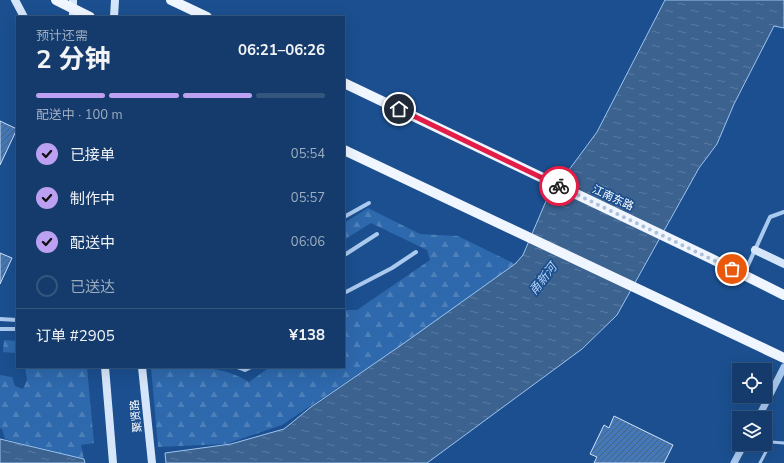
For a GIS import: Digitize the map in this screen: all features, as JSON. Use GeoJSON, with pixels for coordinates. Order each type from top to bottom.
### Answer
{"type":"FeatureCollection","features":[{"type":"Feature","properties":{"kind":"main road"},"geometry":{"type":"LineString","coordinates":[[15,0],[23,16]]}},
{"type":"Feature","properties":{"kind":"main road"},"geometry":{"type":"LineString","coordinates":[[56,0],[88,16]]}},
{"type":"Feature","properties":{"kind":"main road"},"geometry":{"type":"LineString","coordinates":[[114,16],[115,0]]}},
{"type":"Feature","properties":{"kind":"main road"},"geometry":{"type":"LineString","coordinates":[[171,0],[205,16]]}},
{"type":"Feature","properties":{"kind":"main road","name":"江南东路"},"geometry":{"type":"LineString","coordinates":[[345,83],[710,258],[784,295]]}},
{"type":"Feature","properties":{"kind":"main road"},"geometry":{"type":"LineString","coordinates":[[345,150],[784,358]]}},
{"type":"Feature","properties":{"kind":"main road"},"geometry":{"type":"LineString","coordinates":[[755,250],[784,264]]}},
{"type":"Feature","properties":{"kind":"main road"},"geometry":{"type":"LineString","coordinates":[[105,368],[113,463]]}},
{"type":"Feature","properties":{"kind":"main road","name":"聚贤路"},"geometry":{"type":"LineString","coordinates":[[142,368],[152,463]]}},
{"type":"Feature","properties":{"kind":"street"},"geometry":{"type":"LineString","coordinates":[[345,216],[369,203]]}},
{"type":"Feature","properties":{"kind":"street"},"geometry":{"type":"LineString","coordinates":[[744,275],[770,217],[784,212]]}},
{"type":"Feature","properties":{"kind":"street"},"geometry":{"type":"LineString","coordinates":[[345,254],[377,234]]}},
{"type":"Feature","properties":{"kind":"street"},"geometry":{"type":"LineString","coordinates":[[345,292],[392,268],[416,252]]}},
{"type":"Feature","properties":{"kind":"street"},"geometry":{"type":"LineString","coordinates":[[0,319],[16,320]]}},
{"type":"Feature","properties":{"kind":"street"},"geometry":{"type":"LineString","coordinates":[[0,329],[16,328]]}},
{"type":"Feature","properties":{"kind":"street"},"geometry":{"type":"LineString","coordinates":[[762,411],[784,367]]}},
{"type":"Feature","properties":{"kind":"street"},"geometry":{"type":"LineString","coordinates":[[240,368],[245,370],[249,368]]}},
{"type":"Feature","properties":{"kind":"street"},"geometry":{"type":"LineString","coordinates":[[734,463],[740,451]]}},
{"type":"Feature","properties":{"kind":"lane"},"geometry":{"type":"LineString","coordinates":[[760,463],[771,442],[784,443]]}},
{"type":"Feature","properties":{"kind":"green space"},"geometry":{"type":"Polygon","coordinates":[[[368,208],[420,234],[458,236],[515,264],[400,346],[282,425],[226,444],[158,447],[151,368],[208,368],[238,376],[249,382],[269,368],[345,368],[345,310],[357,310],[430,260],[427,250],[371,223],[345,239],[345,222],[368,208]]]}},
{"type":"Feature","properties":{"kind":"green space"},"geometry":{"type":"Polygon","coordinates":[[[4,340],[16,341],[16,353],[3,352],[4,340]]]}},
{"type":"Feature","properties":{"kind":"green space"},"geometry":{"type":"Polygon","coordinates":[[[25,368],[87,368],[94,443],[81,445],[84,459],[5,439],[2,429],[0,428],[0,375],[12,377],[15,386],[23,389],[27,380],[25,368]]]}},
{"type":"Feature","properties":{"kind":"water","name":"甬新河"},"geometry":{"type":"Polygon","coordinates":[[[665,0],[784,0],[784,28],[774,26],[734,104],[717,144],[699,168],[617,315],[582,349],[427,463],[166,463],[165,453],[231,444],[284,429],[311,407],[515,264],[523,255],[546,201],[597,132],[665,0]]]}},
{"type":"Feature","properties":{"kind":"water"},"geometry":{"type":"Polygon","coordinates":[[[0,439],[84,459],[85,463],[0,463],[0,439]]]}},
{"type":"Feature","properties":{"kind":"building"},"geometry":{"type":"Polygon","coordinates":[[[0,121],[16,129],[16,131],[0,165],[0,121]]]}},
{"type":"Feature","properties":{"kind":"building"},"geometry":{"type":"Polygon","coordinates":[[[0,253],[12,258],[0,284],[0,253]]]}},
{"type":"Feature","properties":{"kind":"building"},"geometry":{"type":"Polygon","coordinates":[[[614,416],[673,445],[664,463],[594,463],[597,457],[590,454],[604,425],[609,428],[614,416]]]}},
{"type":"Feature","properties":{"kind":"way so far"},"geometry":{"type":"LineString","coordinates":[[559,186],[732,269]]}},
{"type":"Feature","properties":{"kind":"route"},"geometry":{"type":"LineString","coordinates":[[399,109],[559,186]]}}]}
